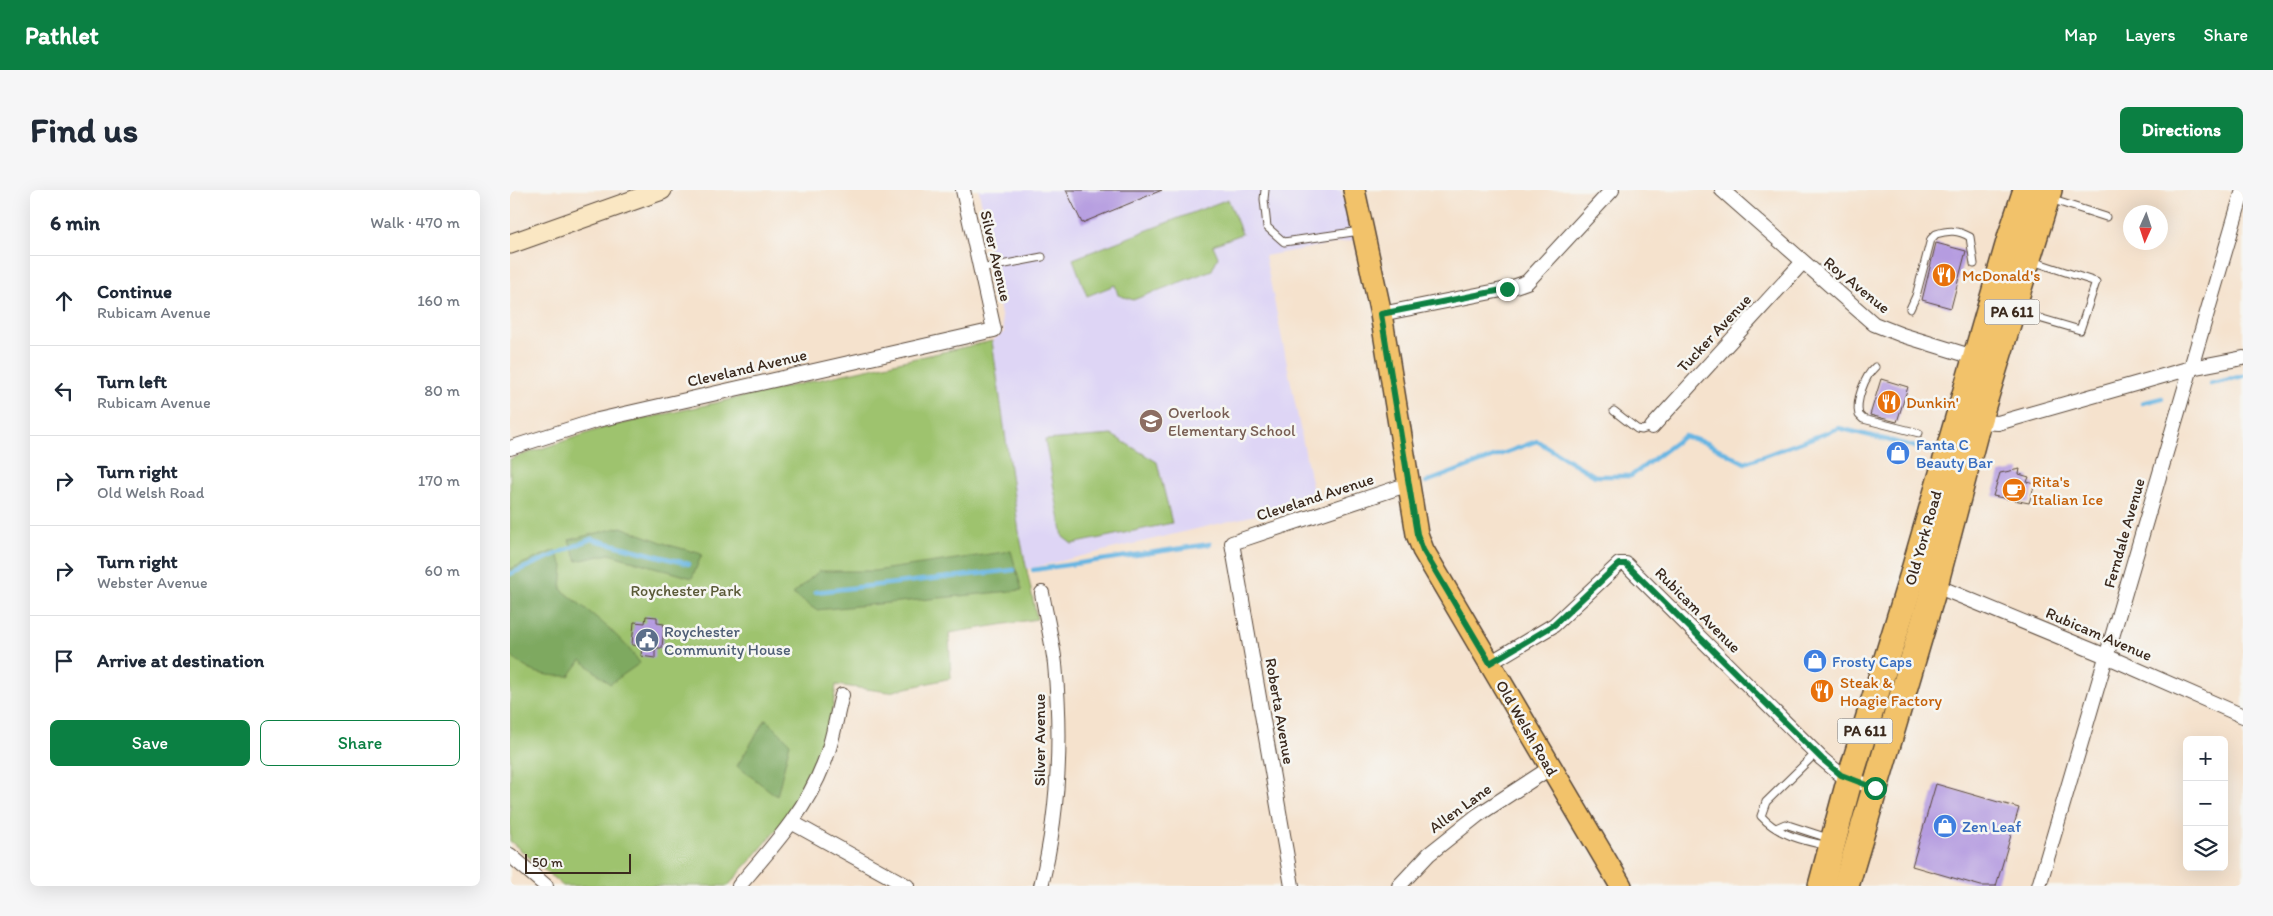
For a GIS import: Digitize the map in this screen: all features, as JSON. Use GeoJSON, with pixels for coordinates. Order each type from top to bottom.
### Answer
{"type":"FeatureCollection","features":[{"type":"Feature","properties":{"kind":"highway","name":"Old York Road"},"geometry":{"type":"LineString","coordinates":[[1846,886],[1935,585],[1978,422],[1985,360],[2012,310],[2028,260],[2040,192]]}},
{"type":"Feature","properties":{"kind":"highway","name":"Old York Road"},"geometry":{"type":"LineString","coordinates":[[1821,886],[1850,778],[1912,577],[2040,192]]}},
{"type":"Feature","properties":{"kind":"main road"},"geometry":{"type":"LineString","coordinates":[[510,244],[662,190]]}},
{"type":"Feature","properties":{"kind":"main road","name":"Old Welsh Road"},"geometry":{"type":"LineString","coordinates":[[1354,190],[1381,314],[1417,534],[1423,550],[1621,886]]}},
{"type":"Feature","properties":{"kind":"street","name":"Silver Avenue"},"geometry":{"type":"LineString","coordinates":[[963,190],[994,330]]}},
{"type":"Feature","properties":{"kind":"street"},"geometry":{"type":"LineString","coordinates":[[1381,314],[1507,289],[1527,282],[1612,190]]}},
{"type":"Feature","properties":{"kind":"street","name":"Roy Avenue"},"geometry":{"type":"LineString","coordinates":[[1722,190],[1802,263],[1874,324],[1902,335],[1985,360]]}},
{"type":"Feature","properties":{"kind":"street","name":"Ferndale Avenue"},"geometry":{"type":"LineString","coordinates":[[2039,886],[2243,190]]}},
{"type":"Feature","properties":{"kind":"street","name":"Tucker Avenue"},"geometry":{"type":"LineString","coordinates":[[1652,427],[1802,263]]}},
{"type":"Feature","properties":{"kind":"street","name":"Cleveland Avenue"},"geometry":{"type":"LineString","coordinates":[[510,448],[598,420],[994,330]]}},
{"type":"Feature","properties":{"kind":"street"},"geometry":{"type":"LineString","coordinates":[[1978,422],[1998,423],[2191,368],[2243,358]]}},
{"type":"Feature","properties":{"kind":"street","name":"Cleveland Avenue"},"geometry":{"type":"LineString","coordinates":[[1232,543],[1409,484]]}},
{"type":"Feature","properties":{"kind":"street","name":"Roberta Avenue"},"geometry":{"type":"LineString","coordinates":[[1232,543],[1292,886]]}},
{"type":"Feature","properties":{"kind":"street","name":"Rubicam Avenue"},"geometry":{"type":"LineString","coordinates":[[1490,663],[1554,625],[1619,564],[1626,564],[1816,753],[1841,775],[1875,788]]}},
{"type":"Feature","properties":{"kind":"street","name":"Rubicam Avenue"},"geometry":{"type":"LineString","coordinates":[[1912,577],[2106,656],[2243,716]]}},
{"type":"Feature","properties":{"kind":"street","name":"Silver Avenue"},"geometry":{"type":"LineString","coordinates":[[1041,886],[1059,781],[1054,661],[1042,593]]}},
{"type":"Feature","properties":{"kind":"street"},"geometry":{"type":"LineString","coordinates":[[739,886],[793,823],[825,760],[842,695]]}},
{"type":"Feature","properties":{"kind":"street","name":"Allen Lane"},"geometry":{"type":"LineString","coordinates":[[1399,886],[1436,848],[1478,815],[1550,768]]}},
{"type":"Feature","properties":{"kind":"street"},"geometry":{"type":"LineString","coordinates":[[793,823],[907,886]]}},
{"type":"Feature","properties":{"kind":"street"},"geometry":{"type":"LineString","coordinates":[[510,855],[546,886]]}},
{"type":"Feature","properties":{"kind":"lane"},"geometry":{"type":"LineString","coordinates":[[1265,190],[1267,227],[1284,242],[1362,231]]}},
{"type":"Feature","properties":{"kind":"lane"},"geometry":{"type":"LineString","coordinates":[[2040,192],[2106,217]]}},
{"type":"Feature","properties":{"kind":"lane"},"geometry":{"type":"LineString","coordinates":[[1910,309],[1916,296],[1932,239],[1936,234],[1951,230],[1970,236],[1974,264]]}},
{"type":"Feature","properties":{"kind":"lane"},"geometry":{"type":"LineString","coordinates":[[980,269],[1042,256]]}},
{"type":"Feature","properties":{"kind":"lane"},"geometry":{"type":"LineString","coordinates":[[2012,310],[2080,330],[2096,282],[2028,260]]}},
{"type":"Feature","properties":{"kind":"lane"},"geometry":{"type":"LineString","coordinates":[[1875,367],[1868,373],[1860,399],[1859,415],[1864,419],[1919,433]]}},
{"type":"Feature","properties":{"kind":"lane"},"geometry":{"type":"LineString","coordinates":[[1614,411],[1637,429],[1642,430],[1652,427]]}},
{"type":"Feature","properties":{"kind":"lane"},"geometry":{"type":"LineString","coordinates":[[1816,753],[1766,802],[1761,816],[1769,825],[1776,828],[1785,824],[1832,843]]}},
{"type":"Feature","properties":{"kind":"shaded area","name":"Overlook Elementary School"},"geometry":{"type":"Polygon","coordinates":[[[979,190],[1341,190],[1353,240],[1265,256],[1315,501],[1027,569],[1019,532],[992,341],[1004,332],[979,190]]]}},
{"type":"Feature","properties":{"kind":"green space"},"geometry":{"type":"Polygon","coordinates":[[[1228,199],[1242,234],[1213,245],[1218,257],[1212,270],[1133,300],[1118,295],[1115,285],[1087,296],[1073,259],[1228,199]]]}},
{"type":"Feature","properties":{"kind":"green space","name":"Roychester Park"},"geometry":{"type":"Polygon","coordinates":[[[992,341],[1019,532],[1037,619],[949,633],[951,678],[889,692],[836,685],[825,741],[819,759],[802,794],[767,842],[728,886],[563,886],[510,841],[510,459],[603,428],[992,341]]]}},
{"type":"Feature","properties":{"kind":"green space"},"geometry":{"type":"Polygon","coordinates":[[[1112,435],[1157,462],[1172,523],[1072,544],[1063,537],[1045,440],[1112,435]]]}},
{"type":"Feature","properties":{"kind":"green space"},"geometry":{"type":"Polygon","coordinates":[[[621,527],[669,545],[702,554],[692,578],[609,554],[577,561],[569,540],[621,527]]]}},
{"type":"Feature","properties":{"kind":"green space"},"geometry":{"type":"Polygon","coordinates":[[[555,550],[563,566],[561,589],[613,632],[640,663],[610,684],[581,660],[569,676],[551,675],[530,670],[510,654],[510,569],[555,550]]]}},
{"type":"Feature","properties":{"kind":"green space"},"geometry":{"type":"Polygon","coordinates":[[[1011,551],[1022,590],[816,610],[793,594],[819,571],[874,571],[1011,551]]]}},
{"type":"Feature","properties":{"kind":"green space"},"geometry":{"type":"Polygon","coordinates":[[[766,719],[790,743],[777,796],[737,766],[766,719]]]}},
{"type":"Feature","properties":{"kind":"building"},"geometry":{"type":"Polygon","coordinates":[[[1066,190],[1162,190],[1082,223],[1066,190]]]}},
{"type":"Feature","properties":{"kind":"building","name":"McDonald's"},"geometry":{"type":"Polygon","coordinates":[[[1936,243],[1966,251],[1951,308],[1922,300],[1936,243]]]}},
{"type":"Feature","properties":{"kind":"building","name":"Dunkin'"},"geometry":{"type":"Polygon","coordinates":[[[1881,379],[1908,387],[1897,422],[1870,415],[1881,379]]]}},
{"type":"Feature","properties":{"kind":"building","name":"Rita's Italian Ice"},"geometry":{"type":"Polygon","coordinates":[[[2020,469],[2019,474],[2029,477],[2027,482],[2035,484],[2029,503],[1993,496],[2000,473],[2020,469]]]}},
{"type":"Feature","properties":{"kind":"building","name":"Roychester Community House"},"geometry":{"type":"Polygon","coordinates":[[[646,616],[657,617],[657,623],[664,624],[662,648],[655,648],[655,658],[641,656],[642,646],[632,645],[634,622],[645,623],[646,616]]]}},
{"type":"Feature","properties":{"kind":"building"},"geometry":{"type":"Polygon","coordinates":[[[1936,784],[2019,808],[1996,886],[1981,886],[1912,866],[1936,784]]]}},
{"type":"Feature","properties":{"kind":"waterway"},"geometry":{"type":"LineString","coordinates":[[2210,384],[2243,376]]}},
{"type":"Feature","properties":{"kind":"waterway"},"geometry":{"type":"LineString","coordinates":[[2142,403],[2162,398]]}},
{"type":"Feature","properties":{"kind":"waterway"},"geometry":{"type":"LineString","coordinates":[[1426,482],[1537,441],[1595,476],[1631,476],[1684,436],[1707,443],[1745,463],[1839,428],[1924,449]]}},
{"type":"Feature","properties":{"kind":"waterway"},"geometry":{"type":"LineString","coordinates":[[510,574],[591,539],[689,564]]}},
{"type":"Feature","properties":{"kind":"waterway"},"geometry":{"type":"LineString","coordinates":[[1033,570],[1210,544]]}},
{"type":"Feature","properties":{"kind":"waterway"},"geometry":{"type":"LineString","coordinates":[[815,592],[1014,570]]}},
{"type":"Feature","properties":{"kind":"place","name":"McDonald's"},"geometry":{"type":"Point","coordinates":[1944,275]}},
{"type":"Feature","properties":{"kind":"place","name":"Dunkin'"},"geometry":{"type":"Point","coordinates":[1889,402]}},
{"type":"Feature","properties":{"kind":"place","name":"Overlook Elementary School"},"geometry":{"type":"Point","coordinates":[1151,421]}},
{"type":"Feature","properties":{"kind":"place","name":"Fanta C Beauty Bar"},"geometry":{"type":"Point","coordinates":[1898,453]}},
{"type":"Feature","properties":{"kind":"place","name":"Rita's Italian Ice"},"geometry":{"type":"Point","coordinates":[2014,490]}},
{"type":"Feature","properties":{"kind":"place","name":"Roychester Community House"},"geometry":{"type":"Point","coordinates":[647,640]}},
{"type":"Feature","properties":{"kind":"place","name":"Frosty Caps"},"geometry":{"type":"Point","coordinates":[1815,661]}},
{"type":"Feature","properties":{"kind":"place","name":"Steak & Hoagie Factory"},"geometry":{"type":"Point","coordinates":[1822,691]}},
{"type":"Feature","properties":{"kind":"place","name":"Zen Leaf"},"geometry":{"type":"Point","coordinates":[1945,826]}},
{"type":"Feature","properties":{"kind":"route"},"geometry":{"type":"LineString","coordinates":[[1507,289],[1381,314],[1417,534],[1423,550],[1490,663],[1554,625],[1619,564],[1626,564],[1822,759],[1841,775],[1875,788]]}}]}
